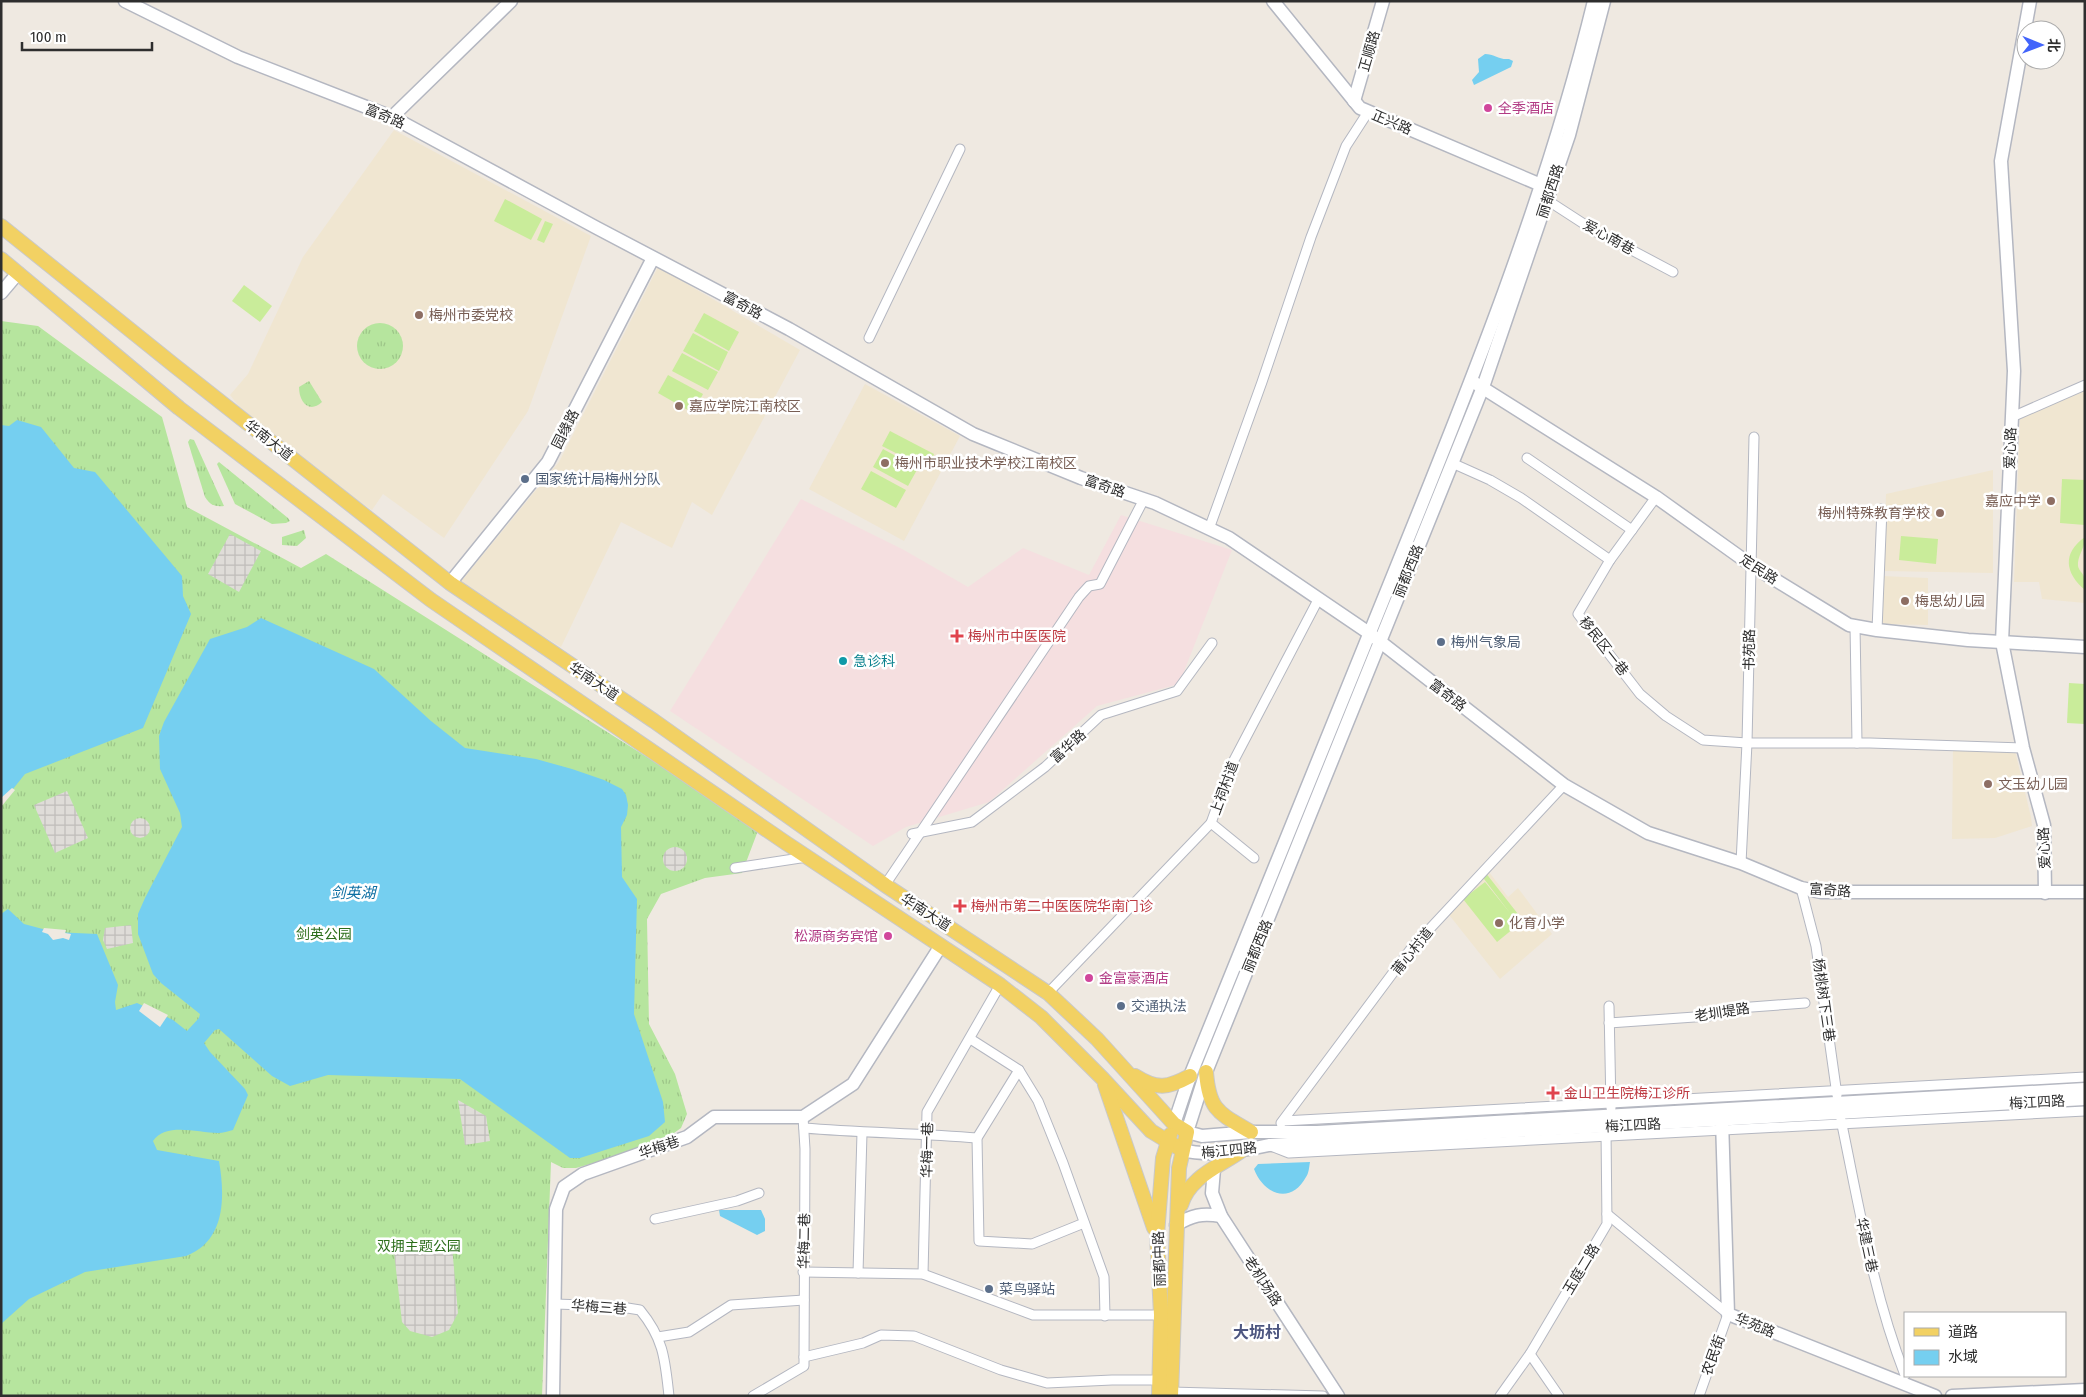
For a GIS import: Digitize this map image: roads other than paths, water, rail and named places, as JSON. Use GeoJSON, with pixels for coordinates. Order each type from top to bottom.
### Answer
{"type":"FeatureCollection","features":[{"type":"Feature","properties":{"kind":"main road","name":"华南大道"},"geometry":{"type":"LineString","coordinates":[[1,226],[174,366],[450,583],[654,721],[885,885],[1048,993],[1097,1039],[1174,1124],[1187,1132]]}},
{"type":"Feature","properties":{"kind":"main road","name":"华南大道"},"geometry":{"type":"LineString","coordinates":[[3,263],[18,273],[179,408],[424,595],[807,857],[1000,985],[1041,1017],[1102,1078],[1151,1131],[1182,1150]]}},
{"type":"Feature","properties":{"kind":"main road"},"geometry":{"type":"LineString","coordinates":[[827,870],[837,851]]}},
{"type":"Feature","properties":{"kind":"main road"},"geometry":{"type":"LineString","coordinates":[[1125,1070],[1143,1081],[1167,1087],[1190,1076]]}},
{"type":"Feature","properties":{"kind":"main road"},"geometry":{"type":"LineString","coordinates":[[1206,1072],[1211,1102],[1225,1116],[1251,1132]]}},
{"type":"Feature","properties":{"kind":"main road"},"geometry":{"type":"LineString","coordinates":[[1102,1078],[1156,1236]]}},
{"type":"Feature","properties":{"kind":"main road","name":"丽都中路"},"geometry":{"type":"LineString","coordinates":[[1167,1394],[1159,1380],[1161,1315],[1156,1236],[1163,1158],[1174,1124]]}},
{"type":"Feature","properties":{"kind":"main road","name":"丽都中路"},"geometry":{"type":"LineString","coordinates":[[1167,1394],[1179,1168],[1187,1132]]}},
{"type":"Feature","properties":{"kind":"main road"},"geometry":{"type":"LineString","coordinates":[[1176,1225],[1187,1190],[1197,1179],[1241,1151]]}},
{"type":"Feature","properties":{"kind":"street","name":"富奇路"},"geometry":{"type":"LineString","coordinates":[[125,1],[238,57],[392,117],[789,329],[973,434],[1081,478],[1144,500],[1229,538],[1370,633],[1564,785],[1648,833],[1741,863],[1802,888],[1821,892],[2085,892]]}},
{"type":"Feature","properties":{"kind":"street"},"geometry":{"type":"LineString","coordinates":[[392,117],[511,1]]}},
{"type":"Feature","properties":{"kind":"street","name":"正兴路"},"geometry":{"type":"LineString","coordinates":[[1274,1],[1360,108],[1546,191]]}},
{"type":"Feature","properties":{"kind":"street","name":"正顺路"},"geometry":{"type":"LineString","coordinates":[[1354,101],[1383,1]]}},
{"type":"Feature","properties":{"kind":"street","name":"丽都西路"},"geometry":{"type":"LineString","coordinates":[[1546,191],[1594,1]]}},
{"type":"Feature","properties":{"kind":"street","name":"丽都西路"},"geometry":{"type":"LineString","coordinates":[[1187,1132],[1206,1072],[1452,463],[1477,384],[1546,191],[1569,134],[1604,1]]}},
{"type":"Feature","properties":{"kind":"street","name":"爱心路"},"geometry":{"type":"LineString","coordinates":[[2027,2],[2002,161],[2014,371],[2002,642],[2024,748],[2044,825],[2045,893]]}},
{"type":"Feature","properties":{"kind":"street"},"geometry":{"type":"LineString","coordinates":[[1209,529],[1262,382],[1311,237],[1346,146],[1368,112]]}},
{"type":"Feature","properties":{"kind":"street"},"geometry":{"type":"LineString","coordinates":[[869,338],[960,149]]}},
{"type":"Feature","properties":{"kind":"street","name":"爱心南巷"},"geometry":{"type":"LineString","coordinates":[[1546,191],[1601,235],[1673,272]]}},
{"type":"Feature","properties":{"kind":"street","name":"园缘路"},"geometry":{"type":"LineString","coordinates":[[450,583],[548,462],[653,258]]}},
{"type":"Feature","properties":{"kind":"street"},"geometry":{"type":"LineString","coordinates":[[1,293],[18,273]]}},
{"type":"Feature","properties":{"kind":"street","name":"丽都西路"},"geometry":{"type":"LineString","coordinates":[[1174,1124],[1190,1076],[1370,633],[1477,384]]}},
{"type":"Feature","properties":{"kind":"street","name":"定民路"},"geometry":{"type":"LineString","coordinates":[[1477,384],[1656,497],[1751,565],[1849,625],[1877,630],[2002,642],[2085,647]]}},
{"type":"Feature","properties":{"kind":"street"},"geometry":{"type":"LineString","coordinates":[[2012,417],[2085,385]]}},
{"type":"Feature","properties":{"kind":"street","name":"书苑路"},"geometry":{"type":"LineString","coordinates":[[1741,863],[1747,743],[1754,437]]}},
{"type":"Feature","properties":{"kind":"street"},"geometry":{"type":"LineString","coordinates":[[1527,458],[1632,530]]}},
{"type":"Feature","properties":{"kind":"street"},"geometry":{"type":"LineString","coordinates":[[1452,463],[1490,480],[1522,498],[1610,560]]}},
{"type":"Feature","properties":{"kind":"street","name":"移民区一巷"},"geometry":{"type":"LineString","coordinates":[[1656,497],[1610,560],[1578,614],[1640,694],[1666,716],[1703,740],[1747,743]]}},
{"type":"Feature","properties":{"kind":"street"},"geometry":{"type":"LineString","coordinates":[[885,885],[1079,597],[1089,586],[1100,584],[1144,500]]}},
{"type":"Feature","properties":{"kind":"street"},"geometry":{"type":"LineString","coordinates":[[1877,630],[1882,509]]}},
{"type":"Feature","properties":{"kind":"street","name":"上祠村道"},"geometry":{"type":"LineString","coordinates":[[1048,993],[1211,823],[1233,762],[1320,598]]}},
{"type":"Feature","properties":{"kind":"street"},"geometry":{"type":"LineString","coordinates":[[1855,626],[1858,743]]}},
{"type":"Feature","properties":{"kind":"street","name":"富华路"},"geometry":{"type":"LineString","coordinates":[[912,834],[972,822],[1045,767],[1101,715],[1176,691],[1212,643]]}},
{"type":"Feature","properties":{"kind":"street"},"geometry":{"type":"LineString","coordinates":[[1747,743],[1858,743],[2024,748]]}},
{"type":"Feature","properties":{"kind":"street","name":"莆心村道"},"geometry":{"type":"LineString","coordinates":[[1279,1126],[1410,950],[1564,785]]}},
{"type":"Feature","properties":{"kind":"street"},"geometry":{"type":"LineString","coordinates":[[1211,823],[1254,858]]}},
{"type":"Feature","properties":{"kind":"street"},"geometry":{"type":"LineString","coordinates":[[735,868],[807,857]]}},
{"type":"Feature","properties":{"kind":"street","name":"杨桃树下三巷"},"geometry":{"type":"LineString","coordinates":[[1802,888],[1816,946],[1840,1113]]}},
{"type":"Feature","properties":{"kind":"street"},"geometry":{"type":"LineString","coordinates":[[804,1123],[853,1084],[940,947]]}},
{"type":"Feature","properties":{"kind":"street","name":"华梅一巷"},"geometry":{"type":"LineString","coordinates":[[923,1274],[928,1112],[1000,985]]}},
{"type":"Feature","properties":{"kind":"street","name":"老圳堤路"},"geometry":{"type":"LineString","coordinates":[[1609,1024],[1709,1016],[1738,1008],[1805,1003]]}},
{"type":"Feature","properties":{"kind":"street","name":"玉庭二路"},"geometry":{"type":"LineString","coordinates":[[1500,1396],[1530,1354],[1607,1224],[1609,1006]]}},
{"type":"Feature","properties":{"kind":"street"},"geometry":{"type":"LineString","coordinates":[[972,1040],[1019,1070],[1038,1102],[1063,1163],[1104,1277],[1105,1315]]}},
{"type":"Feature","properties":{"kind":"street"},"geometry":{"type":"LineString","coordinates":[[1019,1070],[977,1138],[979,1241],[1032,1244],[1084,1224]]}},
{"type":"Feature","properties":{"kind":"street"},"geometry":{"type":"LineString","coordinates":[[1279,1126],[2085,1077]]}},
{"type":"Feature","properties":{"kind":"street","name":"梅江四路"},"geometry":{"type":"LineString","coordinates":[[1187,1132],[1202,1136],[1251,1132],[1279,1126],[1316,1132],[2085,1090]]}},
{"type":"Feature","properties":{"kind":"street","name":"梅江四路"},"geometry":{"type":"LineString","coordinates":[[1182,1150],[1196,1153],[1241,1151],[1269,1145],[2085,1099]]}},
{"type":"Feature","properties":{"kind":"street"},"geometry":{"type":"LineString","coordinates":[[1269,1145],[1290,1153],[2085,1111]]}},
{"type":"Feature","properties":{"kind":"street","name":"华建三巷"},"geometry":{"type":"LineString","coordinates":[[1840,1113],[1871,1266],[1891,1338],[1904,1374]]}},
{"type":"Feature","properties":{"kind":"street","name":"华梅巷"},"geometry":{"type":"LineString","coordinates":[[552,1396],[556,1209],[564,1186],[583,1174],[687,1137],[714,1117],[804,1123]]}},
{"type":"Feature","properties":{"kind":"street","name":"华苑路"},"geometry":{"type":"LineString","coordinates":[[1722,1120],[1728,1314],[1906,1379],[1935,1396]]}},
{"type":"Feature","properties":{"kind":"street"},"geometry":{"type":"LineString","coordinates":[[804,1123],[862,1133],[928,1134],[977,1138]]}},
{"type":"Feature","properties":{"kind":"street","name":"华梅二巷"},"geometry":{"type":"LineString","coordinates":[[804,1123],[804,1361]]}},
{"type":"Feature","properties":{"kind":"street"},"geometry":{"type":"LineString","coordinates":[[858,1273],[862,1133]]}},
{"type":"Feature","properties":{"kind":"street","name":"老机场路"},"geometry":{"type":"LineString","coordinates":[[1214,1169],[1212,1193],[1221,1216],[1338,1396]]}},
{"type":"Feature","properties":{"kind":"street"},"geometry":{"type":"LineString","coordinates":[[655,1219],[737,1201],[759,1193]]}},
{"type":"Feature","properties":{"kind":"street"},"geometry":{"type":"LineString","coordinates":[[1607,1214],[1728,1314]]}},
{"type":"Feature","properties":{"kind":"street"},"geometry":{"type":"LineString","coordinates":[[1176,1225],[1193,1215],[1221,1216]]}},
{"type":"Feature","properties":{"kind":"street"},"geometry":{"type":"LineString","coordinates":[[803,1272],[923,1274],[1033,1315],[1161,1315]]}},
{"type":"Feature","properties":{"kind":"street"},"geometry":{"type":"LineString","coordinates":[[658,1337],[688,1332],[731,1305],[804,1300]]}},
{"type":"Feature","properties":{"kind":"street","name":"华梅三巷"},"geometry":{"type":"LineString","coordinates":[[555,1304],[615,1306],[640,1310],[652,1326],[663,1351],[669,1396]]}},
{"type":"Feature","properties":{"kind":"street","name":"农民街"},"geometry":{"type":"LineString","coordinates":[[1699,1396],[1728,1314]]}},
{"type":"Feature","properties":{"kind":"street"},"geometry":{"type":"LineString","coordinates":[[753,1396],[804,1361],[863,1343],[881,1335],[914,1336],[1001,1370],[1047,1383],[1159,1380]]}},
{"type":"Feature","properties":{"kind":"street"},"geometry":{"type":"LineString","coordinates":[[1530,1354],[1559,1396]]}},
{"type":"Feature","properties":{"kind":"street"},"geometry":{"type":"LineString","coordinates":[[1952,1396],[2085,1390]]}},
{"type":"Feature","properties":{"kind":"street"},"geometry":{"type":"LineString","coordinates":[[1167,1394],[1323,1396]]}},
{"type":"Feature","properties":{"kind":"water"},"geometry":{"type":"Polygon","coordinates":[[[1485,54],[1513,61],[1511,67],[1474,85],[1472,80],[1479,72],[1478,59],[1485,54]]]}},
{"type":"Feature","properties":{"kind":"water"},"geometry":{"type":"Polygon","coordinates":[[[17,420],[41,427],[74,468],[95,472],[182,576],[183,596],[191,614],[143,728],[25,774],[1,804],[1,425],[9,426],[17,420]]]}},
{"type":"Feature","properties":{"kind":"water","name":"剑英湖"},"geometry":{"type":"Polygon","coordinates":[[[261,618],[374,669],[431,721],[465,748],[536,759],[604,780],[622,789],[626,795],[628,805],[627,815],[621,827],[622,877],[637,899],[634,1014],[663,1102],[665,1122],[649,1136],[580,1158],[570,1158],[460,1079],[328,1075],[290,1086],[272,1076],[219,1029],[215,1030],[204,1043],[210,1052],[245,1089],[248,1095],[233,1130],[218,1133],[174,1130],[159,1135],[153,1141],[157,1150],[219,1161],[222,1202],[216,1229],[209,1240],[199,1249],[186,1256],[85,1272],[29,1299],[1,1324],[1,914],[8,909],[24,924],[54,932],[97,934],[118,985],[115,1002],[116,1010],[137,1003],[173,1020],[187,1031],[199,1018],[200,1014],[161,983],[153,974],[138,934],[138,914],[182,827],[180,813],[160,769],[159,736],[164,722],[210,639],[247,627],[261,618]]]}},
{"type":"Feature","properties":{"kind":"water"},"geometry":{"type":"Polygon","coordinates":[[[1310,1162],[1308,1174],[1300,1186],[1286,1194],[1278,1193],[1264,1185],[1254,1169],[1258,1164],[1310,1162]]]}},
{"type":"Feature","properties":{"kind":"water"},"geometry":{"type":"Polygon","coordinates":[[[719,1210],[761,1210],[765,1219],[765,1231],[757,1235],[720,1216],[719,1210]]]}},
{"type":"Feature","properties":{"kind":"place","name":"全季酒店"},"geometry":{"type":"Point","coordinates":[1488,108]}},
{"type":"Feature","properties":{"kind":"place","name":"梅州市委党校"},"geometry":{"type":"Point","coordinates":[419,315]}},
{"type":"Feature","properties":{"kind":"place","name":"嘉应学院江南校区"},"geometry":{"type":"Point","coordinates":[679,406]}},
{"type":"Feature","properties":{"kind":"place","name":"梅州市职业技术学校江南校区"},"geometry":{"type":"Point","coordinates":[885,463]}},
{"type":"Feature","properties":{"kind":"place","name":"国家统计局梅州分队"},"geometry":{"type":"Point","coordinates":[525,479]}},
{"type":"Feature","properties":{"kind":"place","name":"嘉应中学"},"geometry":{"type":"Point","coordinates":[2051,501]}},
{"type":"Feature","properties":{"kind":"place","name":"梅州特殊教育学校"},"geometry":{"type":"Point","coordinates":[1940,513]}},
{"type":"Feature","properties":{"kind":"place","name":"梅思幼儿园"},"geometry":{"type":"Point","coordinates":[1905,601]}},
{"type":"Feature","properties":{"kind":"place","name":"梅州市中医医院"},"geometry":{"type":"Point","coordinates":[957,636]}},
{"type":"Feature","properties":{"kind":"place","name":"梅州气象局"},"geometry":{"type":"Point","coordinates":[1441,642]}},
{"type":"Feature","properties":{"kind":"place","name":"急诊科"},"geometry":{"type":"Point","coordinates":[843,661]}},
{"type":"Feature","properties":{"kind":"place","name":"文玉幼儿园"},"geometry":{"type":"Point","coordinates":[1988,784]}},
{"type":"Feature","properties":{"kind":"place","name":"梅州市第二中医医院华南门诊"},"geometry":{"type":"Point","coordinates":[960,906]}},
{"type":"Feature","properties":{"kind":"place","name":"化育小学"},"geometry":{"type":"Point","coordinates":[1499,923]}},
{"type":"Feature","properties":{"kind":"place","name":"松源商务宾馆"},"geometry":{"type":"Point","coordinates":[888,936]}},
{"type":"Feature","properties":{"kind":"place","name":"金富豪酒店"},"geometry":{"type":"Point","coordinates":[1089,978]}},
{"type":"Feature","properties":{"kind":"place","name":"交通执法"},"geometry":{"type":"Point","coordinates":[1121,1006]}},
{"type":"Feature","properties":{"kind":"place","name":"金山卫生院梅江诊所"},"geometry":{"type":"Point","coordinates":[1553,1093]}},
{"type":"Feature","properties":{"kind":"place","name":"菜鸟驿站"},"geometry":{"type":"Point","coordinates":[989,1289]}},
{"type":"Feature","properties":{"kind":"district","name":"大坜村"},"geometry":{"type":"Point","coordinates":[1257,1332]}},
{"type":"Feature","properties":{"kind":"park label","name":"剑英公园"},"geometry":{"type":"Point","coordinates":[324,934]}},
{"type":"Feature","properties":{"kind":"park label","name":"双拥主题公园"},"geometry":{"type":"Point","coordinates":[419,1246]}}]}
